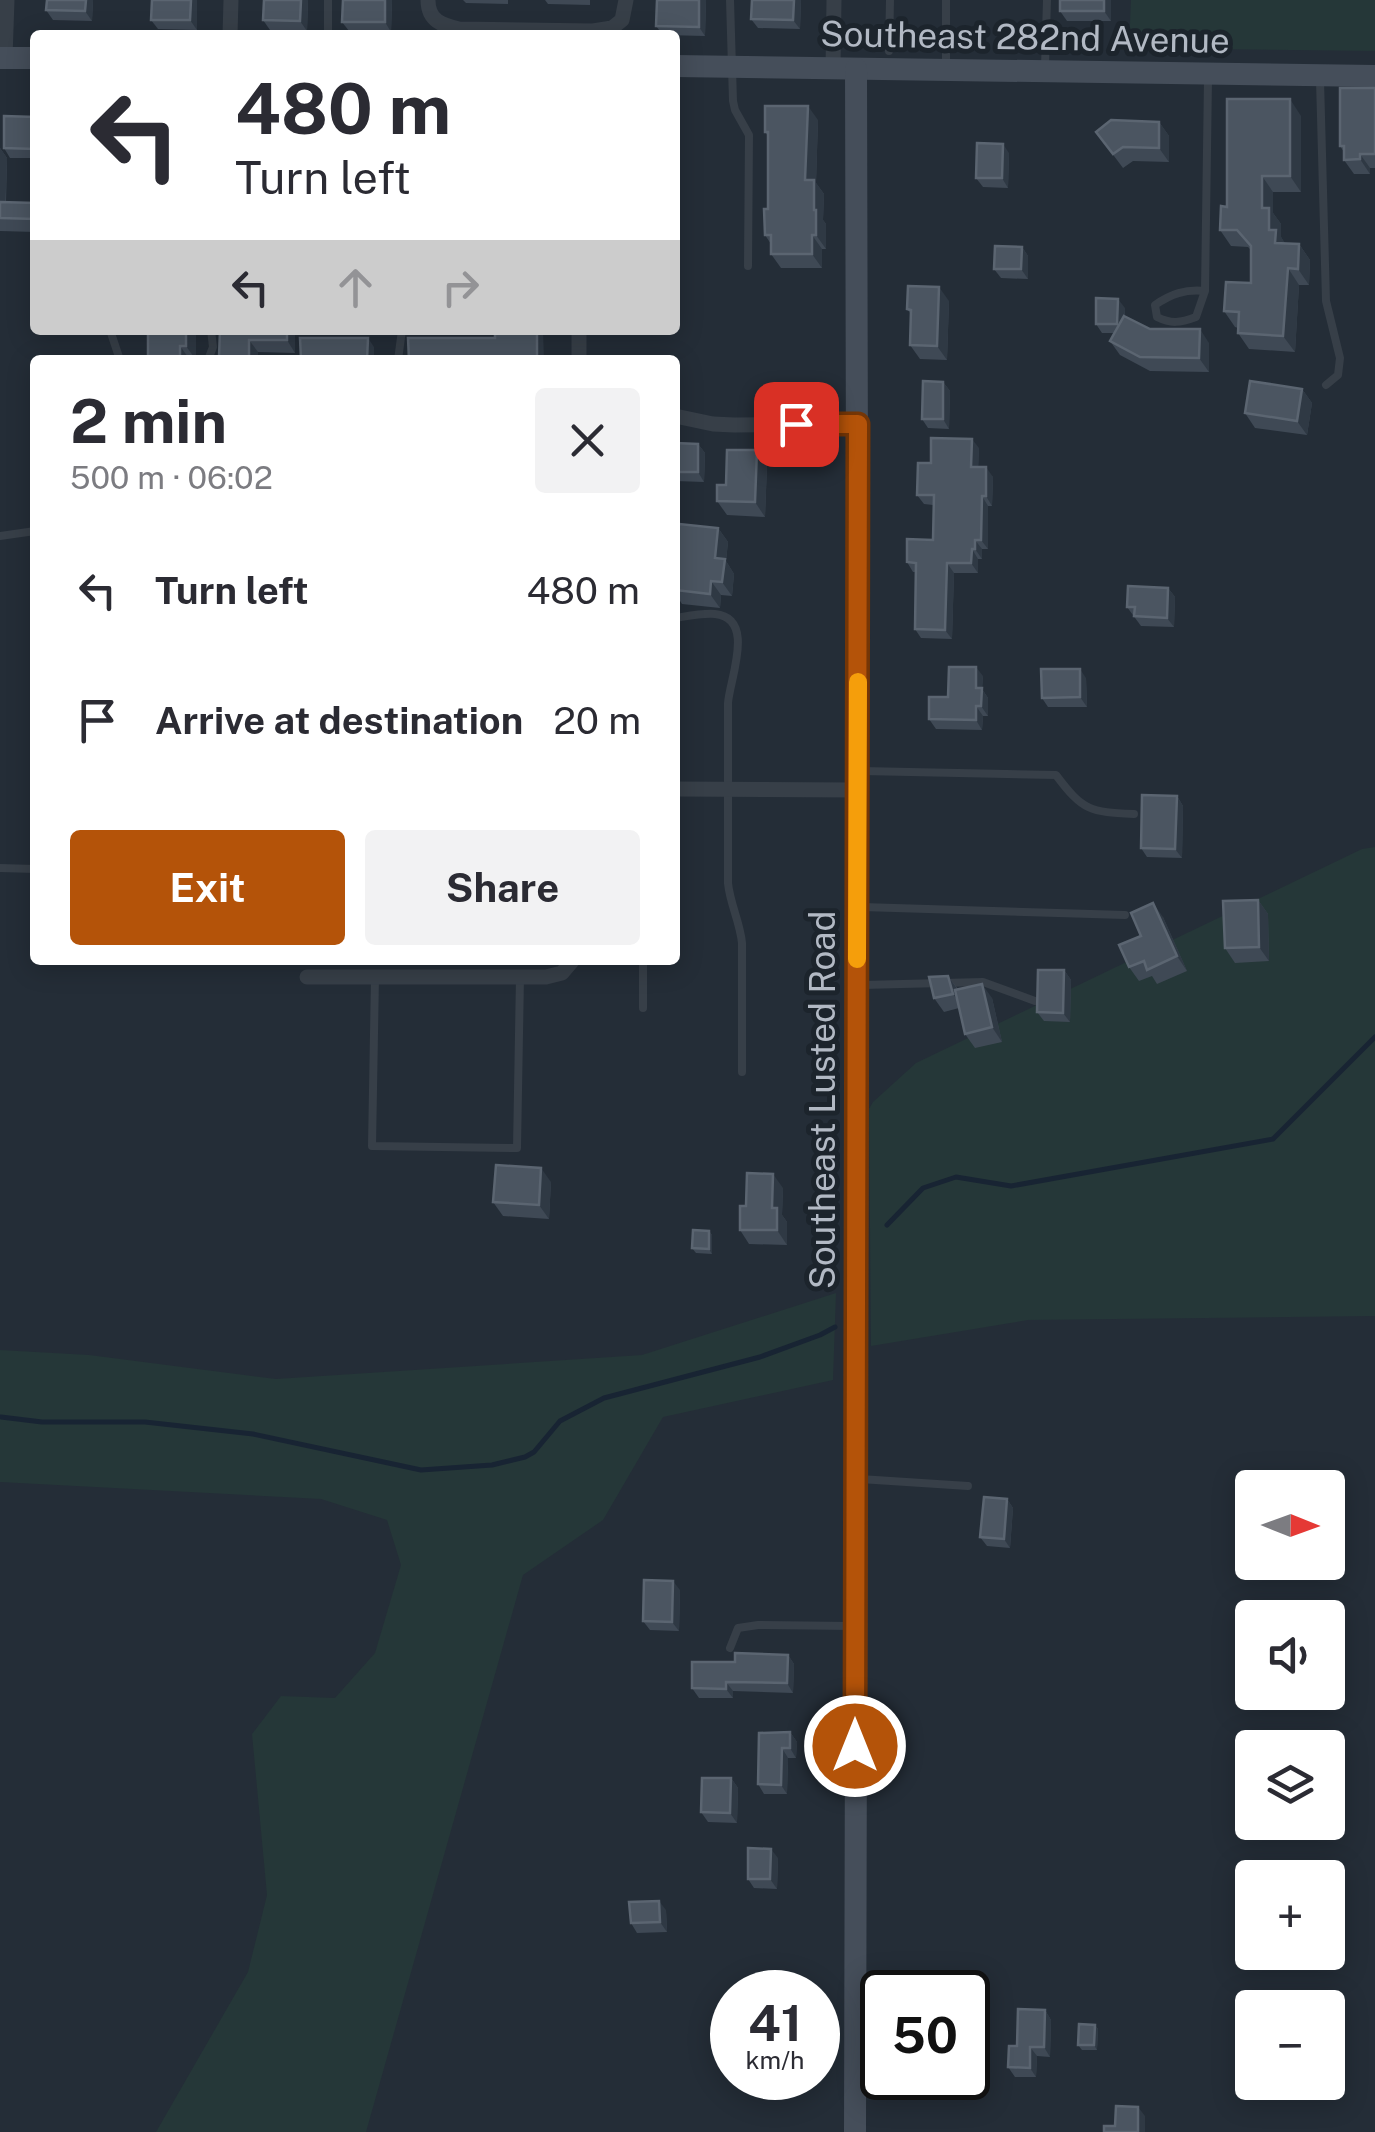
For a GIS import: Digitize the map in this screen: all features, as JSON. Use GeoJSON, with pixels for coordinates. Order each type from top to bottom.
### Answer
{"type":"FeatureCollection","features":[{"type":"Feature","properties":{"kind":"main road"},"geometry":{"type":"LineString","coordinates":[[3,58],[30,58]]}},
{"type":"Feature","properties":{"kind":"main road","name":"Southeast 282nd Avenue"},"geometry":{"type":"LineString","coordinates":[[680,66],[1375,76]]}},
{"type":"Feature","properties":{"kind":"main road","name":"Southeast Lusted Road"},"geometry":{"type":"LineString","coordinates":[[845,69],[858,424],[856,2132]]}},
{"type":"Feature","properties":{"kind":"street"},"geometry":{"type":"LineString","coordinates":[[3,58],[7,0]]}},
{"type":"Feature","properties":{"kind":"street"},"geometry":{"type":"LineString","coordinates":[[230,30],[231,0]]}},
{"type":"Feature","properties":{"kind":"street"},"geometry":{"type":"LineString","coordinates":[[428,0],[432,18],[441,25],[525,30]]}},
{"type":"Feature","properties":{"kind":"street"},"geometry":{"type":"LineString","coordinates":[[600,30],[612,28],[622,20],[626,0]]}},
{"type":"Feature","properties":{"kind":"street"},"geometry":{"type":"LineString","coordinates":[[834,0],[845,69]]}},
{"type":"Feature","properties":{"kind":"street"},"geometry":{"type":"LineString","coordinates":[[680,417],[734,425],[858,424]]}},
{"type":"Feature","properties":{"kind":"street"},"geometry":{"type":"LineString","coordinates":[[680,790],[858,780]]}},
{"type":"Feature","properties":{"kind":"street"},"geometry":{"type":"LineString","coordinates":[[307,977],[556,976],[571,965]]}},
{"type":"Feature","properties":{"kind":"lane"},"geometry":{"type":"LineString","coordinates":[[328,0],[328,30]]}},
{"type":"Feature","properties":{"kind":"lane"},"geometry":{"type":"LineString","coordinates":[[730,0],[730,67],[735,110],[748,135],[748,266]]}},
{"type":"Feature","properties":{"kind":"lane"},"geometry":{"type":"LineString","coordinates":[[889,51],[890,0]]}},
{"type":"Feature","properties":{"kind":"lane"},"geometry":{"type":"LineString","coordinates":[[946,0],[946,70]]}},
{"type":"Feature","properties":{"kind":"lane"},"geometry":{"type":"LineString","coordinates":[[1045,72],[1047,0]]}},
{"type":"Feature","properties":{"kind":"lane"},"geometry":{"type":"LineString","coordinates":[[1204,291],[1169,296],[1155,305],[1156,318],[1169,323],[1196,317],[1204,291],[1208,74]]}},
{"type":"Feature","properties":{"kind":"lane"},"geometry":{"type":"LineString","coordinates":[[1320,76],[1326,301],[1340,358],[1338,375],[1326,384]]}},
{"type":"Feature","properties":{"kind":"lane"},"geometry":{"type":"LineString","coordinates":[[0,536],[30,533]]}},
{"type":"Feature","properties":{"kind":"lane"},"geometry":{"type":"LineString","coordinates":[[680,618],[715,614],[727,617],[736,628],[738,644],[728,703],[729,899],[742,944],[742,1072]]}},
{"type":"Feature","properties":{"kind":"lane"},"geometry":{"type":"LineString","coordinates":[[858,780],[1056,775],[1074,800],[1100,812],[1134,814]]}},
{"type":"Feature","properties":{"kind":"lane"},"geometry":{"type":"LineString","coordinates":[[0,868],[30,869]]}},
{"type":"Feature","properties":{"kind":"lane"},"geometry":{"type":"LineString","coordinates":[[858,907],[1125,915]]}},
{"type":"Feature","properties":{"kind":"lane"},"geometry":{"type":"LineString","coordinates":[[643,965],[643,1008]]}},
{"type":"Feature","properties":{"kind":"lane"},"geometry":{"type":"LineString","coordinates":[[375,977],[372,1146],[518,1148],[520,977]]}},
{"type":"Feature","properties":{"kind":"lane"},"geometry":{"type":"LineString","coordinates":[[857,985],[983,982],[1036,1001]]}},
{"type":"Feature","properties":{"kind":"lane"},"geometry":{"type":"LineString","coordinates":[[856,1479],[968,1486]]}},
{"type":"Feature","properties":{"kind":"lane"},"geometry":{"type":"LineString","coordinates":[[730,1648],[738,1628],[748,1626],[855,1626]]}},
{"type":"Feature","properties":{"kind":"shaded area"},"geometry":{"type":"Polygon","coordinates":[[[1131,0],[1375,0],[1375,51],[1129,48],[1131,0]]]}},
{"type":"Feature","properties":{"kind":"shaded area"},"geometry":{"type":"Polygon","coordinates":[[[1375,847],[1375,1316],[1028,1320],[871,1346],[869,1109],[873,1102],[916,1063],[1362,849],[1375,847]]]}},
{"type":"Feature","properties":{"kind":"shaded area"},"geometry":{"type":"Polygon","coordinates":[[[836,1293],[833,1380],[663,1417],[603,1520],[523,1575],[366,2132],[156,2132],[248,1972],[267,1895],[252,1734],[281,1696],[335,1698],[375,1653],[401,1565],[387,1520],[321,1499],[0,1482],[0,1350],[89,1355],[276,1379],[642,1355],[836,1293]]]}},
{"type":"Feature","properties":{"kind":"building"},"geometry":{"type":"Polygon","coordinates":[[[47,0],[86,0],[85,11],[46,10],[47,0]]]}},
{"type":"Feature","properties":{"kind":"building"},"geometry":{"type":"Polygon","coordinates":[[[152,0],[191,0],[190,20],[151,20],[152,0]]]}},
{"type":"Feature","properties":{"kind":"building"},"geometry":{"type":"Polygon","coordinates":[[[264,0],[301,0],[300,21],[263,20],[264,0]]]}},
{"type":"Feature","properties":{"kind":"building"},"geometry":{"type":"Polygon","coordinates":[[[343,0],[385,0],[385,22],[342,22],[343,0]]]}},
{"type":"Feature","properties":{"kind":"building"},"geometry":{"type":"Polygon","coordinates":[[[657,0],[699,0],[699,27],[656,26],[657,0]]]}},
{"type":"Feature","properties":{"kind":"building"},"geometry":{"type":"Polygon","coordinates":[[[752,0],[794,0],[793,20],[751,19],[752,0]]]}},
{"type":"Feature","properties":{"kind":"building"},"geometry":{"type":"Polygon","coordinates":[[[1060,0],[1104,0],[1104,11],[1060,11],[1060,0]]]}},
{"type":"Feature","properties":{"kind":"building"},"geometry":{"type":"Polygon","coordinates":[[[1340,88],[1375,88],[1375,154],[1344,160],[1344,146],[1340,146],[1340,88]]]}},
{"type":"Feature","properties":{"kind":"building"},"geometry":{"type":"Polygon","coordinates":[[[1227,99],[1290,99],[1290,176],[1262,176],[1262,208],[1269,208],[1269,230],[1276,230],[1275,243],[1299,244],[1298,269],[1288,268],[1283,336],[1238,333],[1239,312],[1224,311],[1226,282],[1251,283],[1251,246],[1237,230],[1220,230],[1221,206],[1227,207],[1227,99]]]}},
{"type":"Feature","properties":{"kind":"building"},"geometry":{"type":"Polygon","coordinates":[[[765,106],[808,106],[805,180],[814,180],[816,210],[812,254],[771,254],[771,235],[765,235],[765,106]]]}},
{"type":"Feature","properties":{"kind":"building"},"geometry":{"type":"Polygon","coordinates":[[[4,116],[30,117],[30,149],[4,148],[4,116]]]}},
{"type":"Feature","properties":{"kind":"building"},"geometry":{"type":"Polygon","coordinates":[[[1111,120],[1159,122],[1159,148],[1123,147],[1113,154],[1096,132],[1111,120]]]}},
{"type":"Feature","properties":{"kind":"building"},"geometry":{"type":"Polygon","coordinates":[[[977,143],[1003,144],[1002,178],[976,178],[977,143]]]}},
{"type":"Feature","properties":{"kind":"building"},"geometry":{"type":"Polygon","coordinates":[[[0,202],[30,203],[30,219],[0,218],[0,202]]]}},
{"type":"Feature","properties":{"kind":"building"},"geometry":{"type":"Polygon","coordinates":[[[995,246],[1022,247],[1021,269],[994,269],[995,246]]]}},
{"type":"Feature","properties":{"kind":"building"},"geometry":{"type":"Polygon","coordinates":[[[908,286],[939,287],[937,346],[910,345],[908,286]]]}},
{"type":"Feature","properties":{"kind":"building"},"geometry":{"type":"Polygon","coordinates":[[[1096,298],[1118,299],[1117,324],[1096,324],[1096,298]]]}},
{"type":"Feature","properties":{"kind":"building"},"geometry":{"type":"Polygon","coordinates":[[[1124,316],[1150,329],[1200,329],[1199,358],[1140,357],[1110,341],[1124,316]]]}},
{"type":"Feature","properties":{"kind":"building"},"geometry":{"type":"Polygon","coordinates":[[[148,335],[186,335],[186,346],[180,346],[180,355],[148,355],[148,335]]]}},
{"type":"Feature","properties":{"kind":"building"},"geometry":{"type":"Polygon","coordinates":[[[220,335],[287,335],[287,340],[249,340],[249,355],[219,355],[220,335]]]}},
{"type":"Feature","properties":{"kind":"building"},"geometry":{"type":"Polygon","coordinates":[[[537,335],[537,355],[409,355],[408,338],[537,335]]]}},
{"type":"Feature","properties":{"kind":"building"},"geometry":{"type":"Polygon","coordinates":[[[300,338],[368,338],[367,355],[301,355],[300,338]]]}},
{"type":"Feature","properties":{"kind":"building"},"geometry":{"type":"Polygon","coordinates":[[[923,381],[943,382],[943,419],[922,419],[923,381]]]}},
{"type":"Feature","properties":{"kind":"building"},"geometry":{"type":"Polygon","coordinates":[[[1250,381],[1302,389],[1297,421],[1245,413],[1250,381]]]}},
{"type":"Feature","properties":{"kind":"building"},"geometry":{"type":"Polygon","coordinates":[[[931,438],[972,439],[971,467],[986,467],[981,540],[975,540],[971,563],[947,563],[945,630],[915,629],[916,563],[907,562],[907,539],[933,540],[934,495],[917,495],[918,463],[931,463],[931,438]]]}},
{"type":"Feature","properties":{"kind":"building"},"geometry":{"type":"Polygon","coordinates":[[[680,443],[698,444],[698,472],[680,472],[680,443]]]}},
{"type":"Feature","properties":{"kind":"building"},"geometry":{"type":"Polygon","coordinates":[[[727,450],[757,450],[755,502],[717,501],[717,485],[726,485],[727,450]]]}},
{"type":"Feature","properties":{"kind":"building"},"geometry":{"type":"Polygon","coordinates":[[[680,524],[718,528],[715,558],[725,559],[722,582],[711,581],[710,594],[680,591],[680,524]]]}},
{"type":"Feature","properties":{"kind":"building"},"geometry":{"type":"Polygon","coordinates":[[[1128,586],[1168,588],[1167,618],[1134,616],[1135,607],[1127,607],[1128,586]]]}},
{"type":"Feature","properties":{"kind":"building"},"geometry":{"type":"Polygon","coordinates":[[[949,667],[976,667],[976,688],[982,688],[976,720],[929,719],[929,697],[948,697],[949,667]]]}},
{"type":"Feature","properties":{"kind":"building"},"geometry":{"type":"Polygon","coordinates":[[[1041,669],[1080,669],[1080,697],[1042,698],[1041,669]]]}},
{"type":"Feature","properties":{"kind":"building"},"geometry":{"type":"Polygon","coordinates":[[[1142,795],[1177,796],[1175,849],[1141,848],[1142,795]]]}},
{"type":"Feature","properties":{"kind":"building"},"geometry":{"type":"Polygon","coordinates":[[[1258,900],[1259,947],[1225,948],[1223,901],[1258,900]]]}},
{"type":"Feature","properties":{"kind":"building"},"geometry":{"type":"Polygon","coordinates":[[[1153,903],[1177,956],[1147,970],[1144,961],[1129,967],[1119,945],[1141,936],[1131,913],[1153,903]]]}},
{"type":"Feature","properties":{"kind":"building"},"geometry":{"type":"Polygon","coordinates":[[[1038,970],[1064,970],[1063,1013],[1037,1012],[1038,970]]]}},
{"type":"Feature","properties":{"kind":"building"},"geometry":{"type":"Polygon","coordinates":[[[948,976],[953,994],[934,998],[929,977],[948,976]]]}},
{"type":"Feature","properties":{"kind":"building"},"geometry":{"type":"Polygon","coordinates":[[[982,984],[992,1027],[965,1034],[955,990],[982,984]]]}},
{"type":"Feature","properties":{"kind":"building"},"geometry":{"type":"Polygon","coordinates":[[[496,1165],[541,1168],[539,1205],[493,1202],[496,1165]]]}},
{"type":"Feature","properties":{"kind":"building"},"geometry":{"type":"Polygon","coordinates":[[[747,1173],[773,1174],[772,1208],[777,1208],[777,1230],[740,1230],[740,1206],[746,1206],[747,1173]]]}},
{"type":"Feature","properties":{"kind":"building"},"geometry":{"type":"Polygon","coordinates":[[[693,1230],[709,1231],[709,1249],[692,1248],[693,1230]]]}},
{"type":"Feature","properties":{"kind":"building"},"geometry":{"type":"Polygon","coordinates":[[[984,1497],[1007,1499],[1004,1539],[980,1537],[984,1497]]]}},
{"type":"Feature","properties":{"kind":"building"},"geometry":{"type":"Polygon","coordinates":[[[644,1580],[673,1581],[672,1622],[643,1621],[644,1580]]]}},
{"type":"Feature","properties":{"kind":"building"},"geometry":{"type":"Polygon","coordinates":[[[735,1653],[788,1655],[787,1683],[726,1682],[726,1689],[692,1688],[692,1662],[735,1662],[735,1653]]]}},
{"type":"Feature","properties":{"kind":"building"},"geometry":{"type":"Polygon","coordinates":[[[790,1732],[790,1748],[782,1748],[781,1785],[758,1784],[759,1733],[790,1732]]]}},
{"type":"Feature","properties":{"kind":"building"},"geometry":{"type":"Polygon","coordinates":[[[702,1778],[731,1778],[730,1813],[701,1812],[702,1778]]]}},
{"type":"Feature","properties":{"kind":"building"},"geometry":{"type":"Polygon","coordinates":[[[748,1848],[771,1849],[770,1879],[748,1879],[748,1848]]]}},
{"type":"Feature","properties":{"kind":"building"},"geometry":{"type":"Polygon","coordinates":[[[659,1901],[660,1922],[631,1923],[629,1902],[659,1901]]]}},
{"type":"Feature","properties":{"kind":"building"},"geometry":{"type":"Polygon","coordinates":[[[1018,2009],[1045,2010],[1044,2047],[1030,2047],[1030,2068],[1008,2067],[1009,2046],[1017,2046],[1018,2009]]]}},
{"type":"Feature","properties":{"kind":"building"},"geometry":{"type":"Polygon","coordinates":[[[1079,2024],[1095,2025],[1094,2045],[1078,2045],[1079,2024]]]}},
{"type":"Feature","properties":{"kind":"building"},"geometry":{"type":"Polygon","coordinates":[[[1116,2106],[1138,2107],[1138,2132],[1104,2132],[1104,2126],[1115,2126],[1116,2106]]]}},
{"type":"Feature","properties":{"kind":"waterway"},"geometry":{"type":"LineString","coordinates":[[887,1225],[923,1188],[956,1177],[1011,1186],[1273,1139],[1375,1037]]}},
{"type":"Feature","properties":{"kind":"waterway"},"geometry":{"type":"LineString","coordinates":[[1,1417],[42,1422],[145,1422],[253,1434],[421,1470],[492,1465],[534,1452],[560,1421],[604,1398],[760,1357],[835,1327]]}},
{"type":"Feature","properties":{"kind":"slow traffic"},"geometry":{"type":"LineString","coordinates":[[857,959],[858,682]]}},
{"type":"Feature","properties":{"kind":"route"},"geometry":{"type":"LineString","coordinates":[[796,424],[858,424],[855,1746]]}}]}
